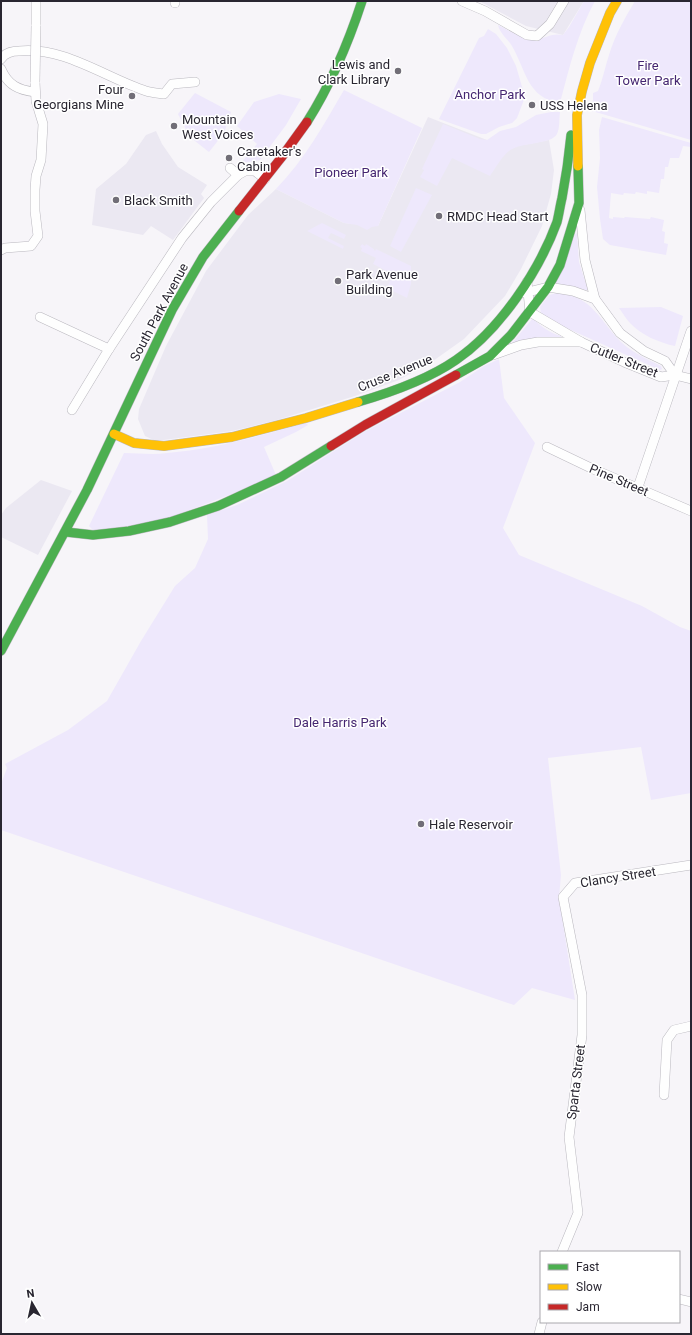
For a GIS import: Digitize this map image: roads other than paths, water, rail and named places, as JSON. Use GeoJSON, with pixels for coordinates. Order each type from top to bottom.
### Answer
{"type":"FeatureCollection","features":[{"type":"Feature","properties":{"kind":"street"},"geometry":{"type":"LineString","coordinates":[[1,250],[5,248],[31,246],[38,236],[35,211],[35,190],[36,176],[41,160],[43,124],[35,92],[36,1]]}},
{"type":"Feature","properties":{"kind":"street","name":"South Park Avenue"},"geometry":{"type":"LineString","coordinates":[[1,651],[66,532],[114,434],[173,307],[195,269],[233,218],[265,179],[316,108],[342,56],[362,1]]}},
{"type":"Feature","properties":{"kind":"street"},"geometry":{"type":"LineString","coordinates":[[462,1],[485,11],[527,35],[537,36],[550,24],[564,1]]}},
{"type":"Feature","properties":{"kind":"street"},"geometry":{"type":"LineString","coordinates":[[66,532],[93,535],[129,531],[170,522],[218,506],[281,478],[366,425],[490,356],[530,312],[548,287],[560,265],[579,203],[578,115],[582,91],[590,63],[610,13],[617,1]]}},
{"type":"Feature","properties":{"kind":"street"},"geometry":{"type":"LineString","coordinates":[[1,59],[3,56],[12,51],[26,50],[46,52],[85,65],[148,92],[164,94],[172,84],[195,82]]}},
{"type":"Feature","properties":{"kind":"street"},"geometry":{"type":"LineString","coordinates":[[1,69],[5,79],[13,86],[25,91],[35,92]]}},
{"type":"Feature","properties":{"kind":"street","name":"Cruse Avenue"},"geometry":{"type":"LineString","coordinates":[[114,434],[134,443],[164,446],[232,437],[306,418],[369,399],[430,375],[456,360],[476,344],[507,311],[527,282],[542,255],[557,221],[568,166],[570,140],[578,115]]}},
{"type":"Feature","properties":{"kind":"street"},"geometry":{"type":"LineString","coordinates":[[230,168],[238,175]]}},
{"type":"Feature","properties":{"kind":"street"},"geometry":{"type":"LineString","coordinates":[[72,410],[109,349],[182,238],[211,202],[238,175],[245,171],[255,171],[265,179]]}},
{"type":"Feature","properties":{"kind":"street","name":"Cutler Street"},"geometry":{"type":"LineString","coordinates":[[530,312],[581,342],[624,362],[661,377],[675,376],[665,360],[644,351],[620,332],[595,299],[584,260],[579,203]]}},
{"type":"Feature","properties":{"kind":"street"},"geometry":{"type":"LineString","coordinates":[[527,282],[530,312]]}},
{"type":"Feature","properties":{"kind":"street"},"geometry":{"type":"LineString","coordinates":[[519,294],[548,287],[574,291],[595,299]]}},
{"type":"Feature","properties":{"kind":"street"},"geometry":{"type":"LineString","coordinates":[[40,317],[109,349]]}},
{"type":"Feature","properties":{"kind":"street"},"geometry":{"type":"LineString","coordinates":[[638,487],[691,332]]}},
{"type":"Feature","properties":{"kind":"street","name":"Cutler Street"},"geometry":{"type":"LineString","coordinates":[[490,356],[521,345],[538,342],[581,342]]}},
{"type":"Feature","properties":{"kind":"street"},"geometry":{"type":"LineString","coordinates":[[675,376],[691,379]]}},
{"type":"Feature","properties":{"kind":"street","name":"Pine Street"},"geometry":{"type":"LineString","coordinates":[[547,447],[593,469],[691,511]]}},
{"type":"Feature","properties":{"kind":"street","name":"Clancy Street"},"geometry":{"type":"LineString","coordinates":[[566,910],[563,897],[575,883],[691,865]]}},
{"type":"Feature","properties":{"kind":"street","name":"Sparta Street"},"geometry":{"type":"LineString","coordinates":[[562,1251],[578,1213],[569,1137],[582,1035],[582,995],[566,910]]}},
{"type":"Feature","properties":{"kind":"street"},"geometry":{"type":"LineString","coordinates":[[664,1095],[668,1040],[674,1030],[691,1026]]}},
{"type":"Feature","properties":{"kind":"street"},"geometry":{"type":"LineString","coordinates":[[680,1299],[691,1302]]}},
{"type":"Feature","properties":{"kind":"street"},"geometry":{"type":"LineString","coordinates":[[539,1334],[542,1323]]}},
{"type":"Feature","properties":{"kind":"place","name":"Lewis and Clark Library"},"geometry":{"type":"Point","coordinates":[398,71]}},
{"type":"Feature","properties":{"kind":"place","name":"Four Georgians Mine"},"geometry":{"type":"Point","coordinates":[132,96]}},
{"type":"Feature","properties":{"kind":"place","name":"USS Helena"},"geometry":{"type":"Point","coordinates":[532,105]}},
{"type":"Feature","properties":{"kind":"place","name":"Mountain West Voices"},"geometry":{"type":"Point","coordinates":[174,126]}},
{"type":"Feature","properties":{"kind":"place","name":"Caretaker's Cabin"},"geometry":{"type":"Point","coordinates":[229,158]}},
{"type":"Feature","properties":{"kind":"place","name":"Black Smith"},"geometry":{"type":"Point","coordinates":[116,200]}},
{"type":"Feature","properties":{"kind":"place","name":"RMDC Head Start"},"geometry":{"type":"Point","coordinates":[439,216]}},
{"type":"Feature","properties":{"kind":"place","name":"Park Avenue Building"},"geometry":{"type":"Point","coordinates":[338,281]}},
{"type":"Feature","properties":{"kind":"place","name":"Hale Reservoir"},"geometry":{"type":"Point","coordinates":[421,824]}},
{"type":"Feature","properties":{"kind":"park label","name":"Fire Tower Park"},"geometry":{"type":"Point","coordinates":[648,72]}},
{"type":"Feature","properties":{"kind":"park label","name":"Anchor Park"},"geometry":{"type":"Point","coordinates":[490,94]}},
{"type":"Feature","properties":{"kind":"park label","name":"Pioneer Park"},"geometry":{"type":"Point","coordinates":[351,172]}},
{"type":"Feature","properties":{"kind":"park label","name":"Dale Harris Park"},"geometry":{"type":"Point","coordinates":[340,722]}}]}
